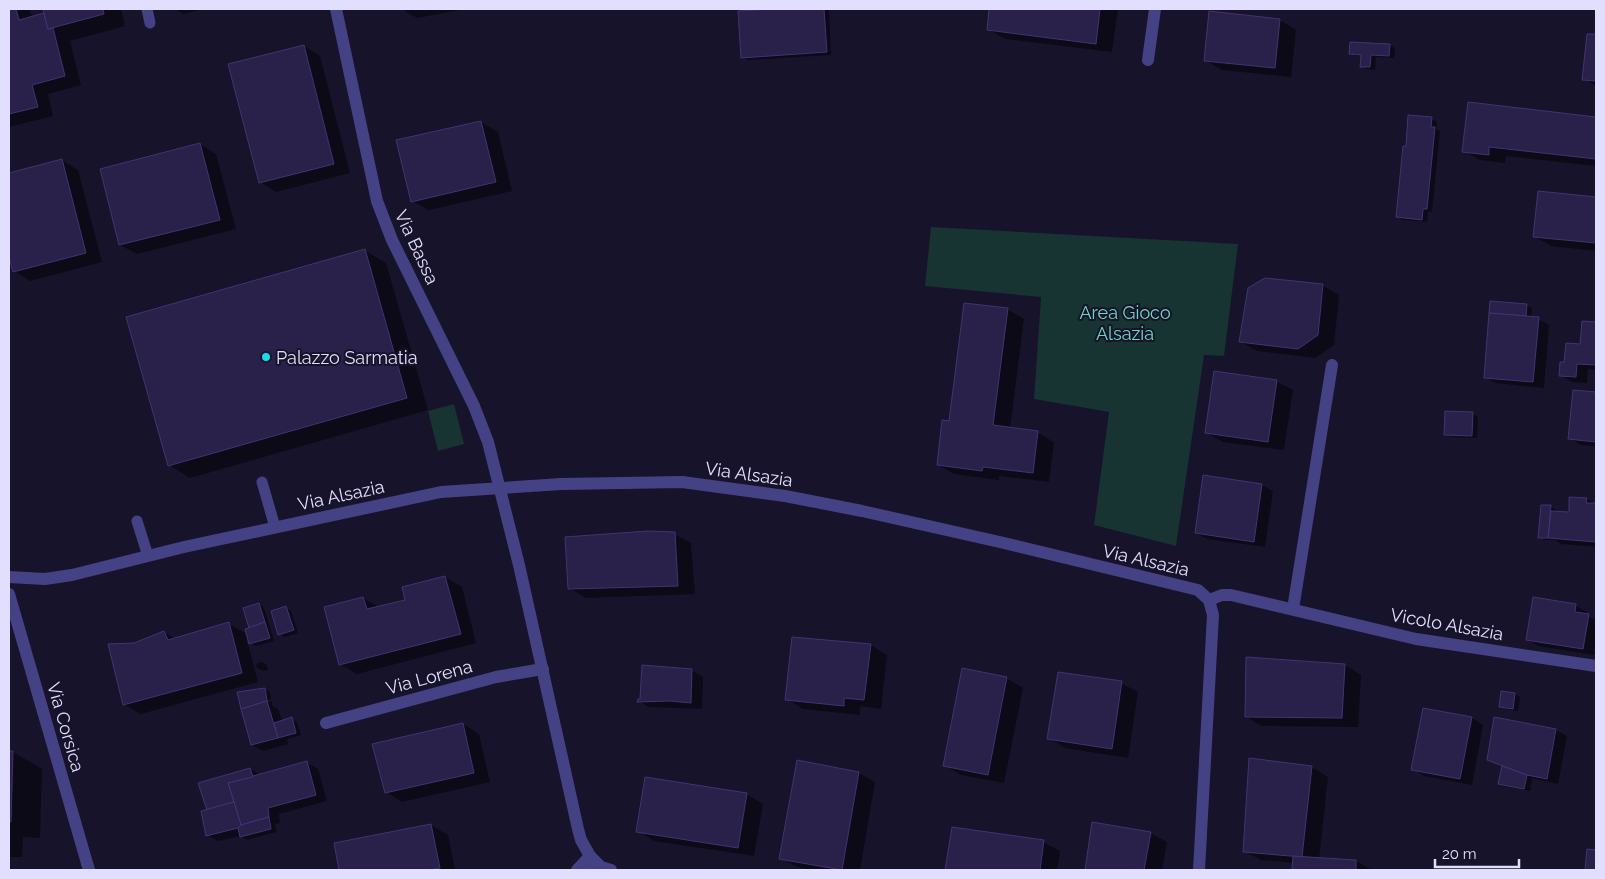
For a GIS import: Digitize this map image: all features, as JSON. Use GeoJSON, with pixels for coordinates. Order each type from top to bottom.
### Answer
{"type":"FeatureCollection","features":[{"type":"Feature","properties":{"kind":"street","name":"Via Bassa"},"geometry":{"type":"LineString","coordinates":[[336,9],[377,201],[392,240],[474,406],[488,442],[501,488]]}},
{"type":"Feature","properties":{"kind":"street"},"geometry":{"type":"LineString","coordinates":[[1148,60],[1155,9]]}},
{"type":"Feature","properties":{"kind":"street"},"geometry":{"type":"LineString","coordinates":[[1293,609],[1332,365]]}},
{"type":"Feature","properties":{"kind":"street","name":"Via Alsazia"},"geometry":{"type":"LineString","coordinates":[[9,577],[45,580],[275,527],[441,492],[561,484],[682,482],[785,496],[994,540],[1198,590],[1209,600]]}},
{"type":"Feature","properties":{"kind":"street"},"geometry":{"type":"LineString","coordinates":[[501,488],[581,840],[590,856],[600,866],[611,870]]}},
{"type":"Feature","properties":{"kind":"street","name":"Via Corsica"},"geometry":{"type":"LineString","coordinates":[[9,594],[89,870]]}},
{"type":"Feature","properties":{"kind":"street","name":"Vicolo Alsazia"},"geometry":{"type":"LineString","coordinates":[[1209,600],[1222,595],[1231,595],[1416,639],[1596,666]]}},
{"type":"Feature","properties":{"kind":"street"},"geometry":{"type":"LineString","coordinates":[[1200,870],[1212,615],[1209,600]]}},
{"type":"Feature","properties":{"kind":"street","name":"Via Lorena"},"geometry":{"type":"LineString","coordinates":[[326,723],[496,677],[543,669]]}},
{"type":"Feature","properties":{"kind":"street"},"geometry":{"type":"LineString","coordinates":[[577,870],[590,856]]}},
{"type":"Feature","properties":{"kind":"street"},"geometry":{"type":"LineString","coordinates":[[590,856],[590,870]]}},
{"type":"Feature","properties":{"kind":"lane"},"geometry":{"type":"LineString","coordinates":[[147,9],[150,22]]}},
{"type":"Feature","properties":{"kind":"lane"},"geometry":{"type":"LineString","coordinates":[[262,482],[275,527]]}},
{"type":"Feature","properties":{"kind":"lane"},"geometry":{"type":"LineString","coordinates":[[137,521],[148,556]]}},
{"type":"Feature","properties":{"kind":"green space","name":"Area Gioco Alsazia"},"geometry":{"type":"Polygon","coordinates":[[[931,227],[1238,244],[1224,356],[1204,355],[1176,546],[1094,525],[1109,412],[1034,399],[1041,297],[925,286],[931,227]]]}},
{"type":"Feature","properties":{"kind":"green space"},"geometry":{"type":"Polygon","coordinates":[[[454,404],[464,444],[438,451],[428,411],[454,404]]]}},
{"type":"Feature","properties":{"kind":"building"},"geometry":{"type":"Polygon","coordinates":[[[9,9],[16,9],[19,20],[44,13],[48,29],[53,28],[65,76],[32,85],[38,107],[9,114],[9,9]]]}},
{"type":"Feature","properties":{"kind":"building"},"geometry":{"type":"Polygon","coordinates":[[[43,9],[103,9],[104,14],[48,29],[43,9]]]}},
{"type":"Feature","properties":{"kind":"building"},"geometry":{"type":"Polygon","coordinates":[[[824,9],[827,52],[741,58],[738,11],[824,9]]]}},
{"type":"Feature","properties":{"kind":"building"},"geometry":{"type":"Polygon","coordinates":[[[989,9],[1100,9],[1096,44],[987,30],[989,9]]]}},
{"type":"Feature","properties":{"kind":"building"},"geometry":{"type":"Polygon","coordinates":[[[1209,11],[1280,19],[1275,68],[1204,61],[1209,11]]]}},
{"type":"Feature","properties":{"kind":"building"},"geometry":{"type":"Polygon","coordinates":[[[1587,34],[1596,34],[1596,81],[1582,80],[1587,34]]]}},
{"type":"Feature","properties":{"kind":"building"},"geometry":{"type":"Polygon","coordinates":[[[1350,42],[1390,44],[1389,56],[1371,55],[1370,67],[1360,67],[1361,55],[1349,54],[1350,42]]]}},
{"type":"Feature","properties":{"kind":"building"},"geometry":{"type":"Polygon","coordinates":[[[304,45],[334,164],[259,183],[228,64],[304,45]]]}},
{"type":"Feature","properties":{"kind":"building"},"geometry":{"type":"Polygon","coordinates":[[[1468,102],[1596,117],[1596,159],[1489,147],[1489,155],[1462,152],[1468,102]]]}},
{"type":"Feature","properties":{"kind":"building"},"geometry":{"type":"Polygon","coordinates":[[[1408,115],[1432,117],[1431,127],[1435,127],[1427,209],[1423,209],[1422,220],[1396,217],[1403,146],[1406,146],[1408,115]]]}},
{"type":"Feature","properties":{"kind":"building"},"geometry":{"type":"Polygon","coordinates":[[[481,121],[496,182],[411,202],[396,140],[481,121]]]}},
{"type":"Feature","properties":{"kind":"building"},"geometry":{"type":"Polygon","coordinates":[[[200,143],[220,220],[119,245],[100,169],[200,143]]]}},
{"type":"Feature","properties":{"kind":"building"},"geometry":{"type":"Polygon","coordinates":[[[62,159],[86,253],[13,272],[9,257],[9,173],[62,159]]]}},
{"type":"Feature","properties":{"kind":"building"},"geometry":{"type":"Polygon","coordinates":[[[1538,191],[1596,197],[1596,243],[1533,237],[1538,191]]]}},
{"type":"Feature","properties":{"kind":"building","name":"Palazzo Sarmatia"},"geometry":{"type":"Polygon","coordinates":[[[365,249],[407,398],[168,466],[126,317],[365,249]]]}},
{"type":"Feature","properties":{"kind":"building"},"geometry":{"type":"Polygon","coordinates":[[[1265,278],[1323,284],[1318,335],[1298,349],[1239,342],[1248,288],[1265,278]]]}},
{"type":"Feature","properties":{"kind":"building"},"geometry":{"type":"Polygon","coordinates":[[[1490,301],[1527,304],[1526,316],[1489,313],[1490,301]]]}},
{"type":"Feature","properties":{"kind":"building"},"geometry":{"type":"Polygon","coordinates":[[[964,303],[1008,308],[993,425],[1038,431],[1033,473],[983,467],[982,471],[937,465],[942,420],[949,421],[964,303]]]}},
{"type":"Feature","properties":{"kind":"building"},"geometry":{"type":"Polygon","coordinates":[[[1489,313],[1539,317],[1533,382],[1484,378],[1489,313]]]}},
{"type":"Feature","properties":{"kind":"building"},"geometry":{"type":"Polygon","coordinates":[[[1582,321],[1596,322],[1596,365],[1577,364],[1576,377],[1559,376],[1560,362],[1564,362],[1566,343],[1580,344],[1582,321]]]}},
{"type":"Feature","properties":{"kind":"building"},"geometry":{"type":"Polygon","coordinates":[[[1214,371],[1277,380],[1268,442],[1205,433],[1214,371]]]}},
{"type":"Feature","properties":{"kind":"building"},"geometry":{"type":"Polygon","coordinates":[[[1573,390],[1596,392],[1596,442],[1568,439],[1573,390]]]}},
{"type":"Feature","properties":{"kind":"building"},"geometry":{"type":"Polygon","coordinates":[[[1445,411],[1473,412],[1472,436],[1444,435],[1445,411]]]}},
{"type":"Feature","properties":{"kind":"building"},"geometry":{"type":"Polygon","coordinates":[[[1203,475],[1262,484],[1254,542],[1195,533],[1203,475]]]}},
{"type":"Feature","properties":{"kind":"building"},"geometry":{"type":"Polygon","coordinates":[[[1569,497],[1587,498],[1586,503],[1596,503],[1596,542],[1548,538],[1551,511],[1569,512],[1569,497]]]}},
{"type":"Feature","properties":{"kind":"building"},"geometry":{"type":"Polygon","coordinates":[[[1541,505],[1551,505],[1548,538],[1538,538],[1541,505]]]}},
{"type":"Feature","properties":{"kind":"building"},"geometry":{"type":"Polygon","coordinates":[[[648,531],[675,532],[678,586],[568,589],[565,537],[648,531]]]}},
{"type":"Feature","properties":{"kind":"building"},"geometry":{"type":"Polygon","coordinates":[[[445,576],[461,634],[339,665],[324,607],[363,597],[367,609],[405,600],[402,587],[445,576]]]}},
{"type":"Feature","properties":{"kind":"building"},"geometry":{"type":"Polygon","coordinates":[[[1533,597],[1576,604],[1575,612],[1589,614],[1583,649],[1526,640],[1533,597]]]}},
{"type":"Feature","properties":{"kind":"building"},"geometry":{"type":"Polygon","coordinates":[[[259,603],[265,622],[249,628],[243,608],[259,603]]]}},
{"type":"Feature","properties":{"kind":"building"},"geometry":{"type":"Polygon","coordinates":[[[286,606],[294,630],[278,635],[271,611],[286,606]]]}},
{"type":"Feature","properties":{"kind":"building"},"geometry":{"type":"Polygon","coordinates":[[[229,622],[242,673],[123,705],[108,644],[134,643],[164,631],[168,640],[229,622]]]}},
{"type":"Feature","properties":{"kind":"building"},"geometry":{"type":"Polygon","coordinates":[[[265,622],[270,638],[249,644],[245,629],[265,622]]]}},
{"type":"Feature","properties":{"kind":"building"},"geometry":{"type":"Polygon","coordinates":[[[792,637],[871,644],[864,700],[844,698],[844,706],[785,700],[792,637]]]}},
{"type":"Feature","properties":{"kind":"building"},"geometry":{"type":"Polygon","coordinates":[[[1246,657],[1345,664],[1342,718],[1245,717],[1246,657]]]}},
{"type":"Feature","properties":{"kind":"building"},"geometry":{"type":"Polygon","coordinates":[[[642,665],[692,669],[691,703],[670,701],[637,702],[640,699],[642,665]]]}},
{"type":"Feature","properties":{"kind":"building"},"geometry":{"type":"Polygon","coordinates":[[[962,668],[1007,677],[988,775],[943,766],[962,668]]]}},
{"type":"Feature","properties":{"kind":"building"},"geometry":{"type":"Polygon","coordinates":[[[1058,672],[1122,681],[1112,749],[1047,739],[1058,672]]]}},
{"type":"Feature","properties":{"kind":"building"},"geometry":{"type":"Polygon","coordinates":[[[265,688],[267,701],[241,709],[237,692],[265,688]]]}},
{"type":"Feature","properties":{"kind":"building"},"geometry":{"type":"Polygon","coordinates":[[[1501,691],[1515,693],[1513,709],[1499,707],[1501,691]]]}},
{"type":"Feature","properties":{"kind":"building"},"geometry":{"type":"Polygon","coordinates":[[[267,701],[278,738],[251,745],[241,709],[267,701]]]}},
{"type":"Feature","properties":{"kind":"building"},"geometry":{"type":"Polygon","coordinates":[[[1423,708],[1472,717],[1460,779],[1411,770],[1423,708]]]}},
{"type":"Feature","properties":{"kind":"building"},"geometry":{"type":"Polygon","coordinates":[[[292,717],[296,733],[278,738],[274,723],[292,717]]]}},
{"type":"Feature","properties":{"kind":"building"},"geometry":{"type":"Polygon","coordinates":[[[1494,717],[1556,729],[1547,779],[1527,775],[1487,760],[1494,717]]]}},
{"type":"Feature","properties":{"kind":"building"},"geometry":{"type":"Polygon","coordinates":[[[463,723],[474,773],[385,793],[372,744],[463,723]]]}},
{"type":"Feature","properties":{"kind":"building"},"geometry":{"type":"Polygon","coordinates":[[[9,751],[13,751],[11,822],[9,822],[9,751]]]}},
{"type":"Feature","properties":{"kind":"building"},"geometry":{"type":"Polygon","coordinates":[[[1249,758],[1312,766],[1302,857],[1243,852],[1249,758]]]}},
{"type":"Feature","properties":{"kind":"building"},"geometry":{"type":"Polygon","coordinates":[[[797,760],[859,772],[842,870],[779,859],[797,760]]]}},
{"type":"Feature","properties":{"kind":"building"},"geometry":{"type":"Polygon","coordinates":[[[307,761],[316,795],[268,808],[269,817],[241,825],[228,783],[307,761]]]}},
{"type":"Feature","properties":{"kind":"building"},"geometry":{"type":"Polygon","coordinates":[[[1502,766],[1527,775],[1524,789],[1498,784],[1502,766]]]}},
{"type":"Feature","properties":{"kind":"building"},"geometry":{"type":"Polygon","coordinates":[[[250,768],[253,777],[228,783],[234,802],[207,810],[198,783],[250,768]]]}},
{"type":"Feature","properties":{"kind":"building"},"geometry":{"type":"Polygon","coordinates":[[[645,777],[747,793],[738,848],[636,832],[645,777]]]}},
{"type":"Feature","properties":{"kind":"building"},"geometry":{"type":"Polygon","coordinates":[[[234,802],[241,825],[238,828],[206,836],[201,811],[234,802]]]}},
{"type":"Feature","properties":{"kind":"building"},"geometry":{"type":"Polygon","coordinates":[[[269,817],[271,829],[240,837],[238,828],[241,825],[269,817]]]}},
{"type":"Feature","properties":{"kind":"building"},"geometry":{"type":"Polygon","coordinates":[[[1092,822],[1151,832],[1144,870],[1085,870],[1092,822]]]}},
{"type":"Feature","properties":{"kind":"building"},"geometry":{"type":"Polygon","coordinates":[[[431,824],[440,868],[430,870],[339,870],[334,843],[431,824]]]}},
{"type":"Feature","properties":{"kind":"building"},"geometry":{"type":"Polygon","coordinates":[[[952,827],[1044,840],[1040,870],[945,870],[952,827]]]}},
{"type":"Feature","properties":{"kind":"building"},"geometry":{"type":"Polygon","coordinates":[[[1587,849],[1596,850],[1596,870],[1585,870],[1587,849]]]}},
{"type":"Feature","properties":{"kind":"building"},"geometry":{"type":"Polygon","coordinates":[[[1293,856],[1356,860],[1356,870],[1292,870],[1293,856]]]}},
{"type":"Feature","properties":{"kind":"place","name":"Palazzo Sarmatia"},"geometry":{"type":"Point","coordinates":[266,357]}}]}
